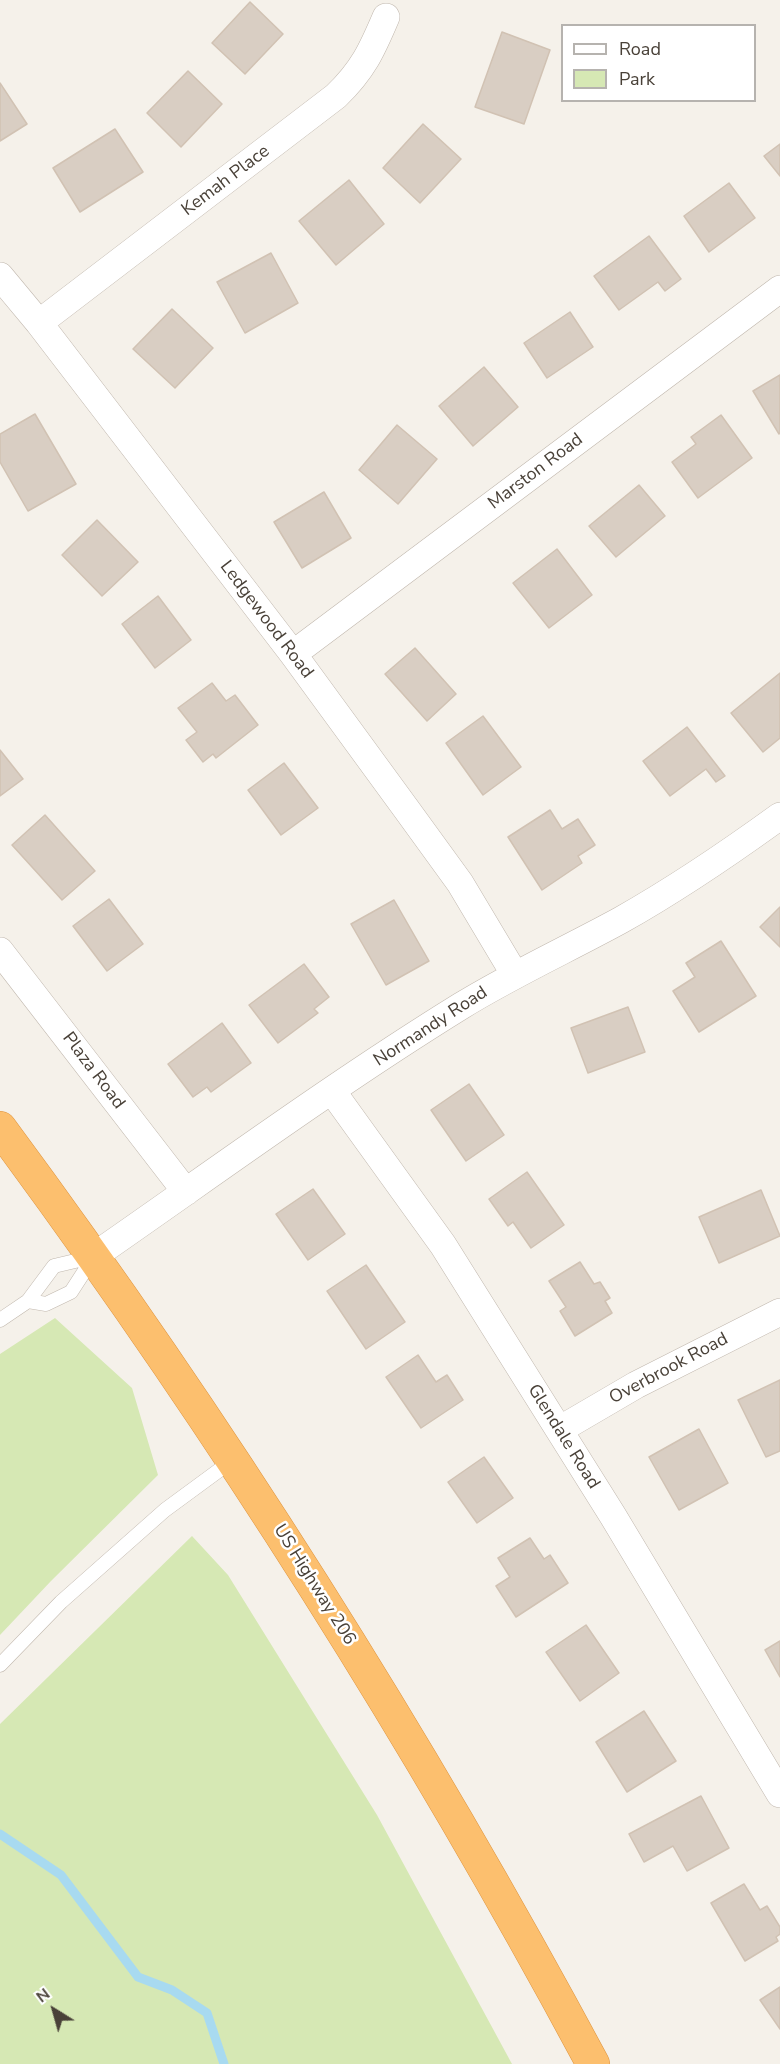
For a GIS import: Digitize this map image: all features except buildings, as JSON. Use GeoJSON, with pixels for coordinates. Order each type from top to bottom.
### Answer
{"type":"FeatureCollection","features":[{"type":"Feature","properties":{"kind":"highway","name":"US Highway 206"},"geometry":{"type":"LineString","coordinates":[[0,1128],[94,1256],[234,1460],[353,1648],[448,1805],[543,1971],[593,2064]]}},
{"type":"Feature","properties":{"kind":"street","name":"Kemah Place"},"geometry":{"type":"LineString","coordinates":[[39,323],[336,96],[354,80],[368,60],[386,17]]}},
{"type":"Feature","properties":{"kind":"street","name":"Ledgewood Road"},"geometry":{"type":"LineString","coordinates":[[0,276],[39,323],[293,654],[460,883],[514,975]]}},
{"type":"Feature","properties":{"kind":"street","name":"Marston Road"},"geometry":{"type":"LineString","coordinates":[[293,654],[780,289]]}},
{"type":"Feature","properties":{"kind":"street","name":"Normandy Road"},"geometry":{"type":"LineString","coordinates":[[94,1256],[332,1090],[461,1006],[514,975],[622,919],[714,863],[780,816]]}},
{"type":"Feature","properties":{"kind":"street","name":"Plaza Road"},"geometry":{"type":"LineString","coordinates":[[0,951],[186,1192]]}},
{"type":"Feature","properties":{"kind":"street","name":"Glendale Road"},"geometry":{"type":"LineString","coordinates":[[332,1090],[443,1245],[559,1430],[780,1794]]}},
{"type":"Feature","properties":{"kind":"street","name":"Overbrook Road"},"geometry":{"type":"LineString","coordinates":[[559,1430],[636,1385],[780,1312]]}},
{"type":"Feature","properties":{"kind":"lane"},"geometry":{"type":"LineString","coordinates":[[0,1320],[28,1301],[54,1266],[94,1256]]}},
{"type":"Feature","properties":{"kind":"lane"},"geometry":{"type":"LineString","coordinates":[[28,1301],[46,1305],[71,1292],[94,1256]]}},
{"type":"Feature","properties":{"kind":"lane"},"geometry":{"type":"LineString","coordinates":[[0,1665],[62,1602],[165,1510],[234,1460]]}},
{"type":"Feature","properties":{"kind":"green space"},"geometry":{"type":"Polygon","coordinates":[[[55,1318],[132,1388],[158,1475],[0,1635],[0,1354],[55,1318]]]}},
{"type":"Feature","properties":{"kind":"green space"},"geometry":{"type":"Polygon","coordinates":[[[192,1536],[228,1575],[377,1815],[512,2064],[0,2064],[0,1724],[192,1536]]]}},
{"type":"Feature","properties":{"kind":"waterway"},"geometry":{"type":"LineString","coordinates":[[0,1834],[61,1875],[138,1977],[172,1990],[207,2013],[224,2064]]}}]}
